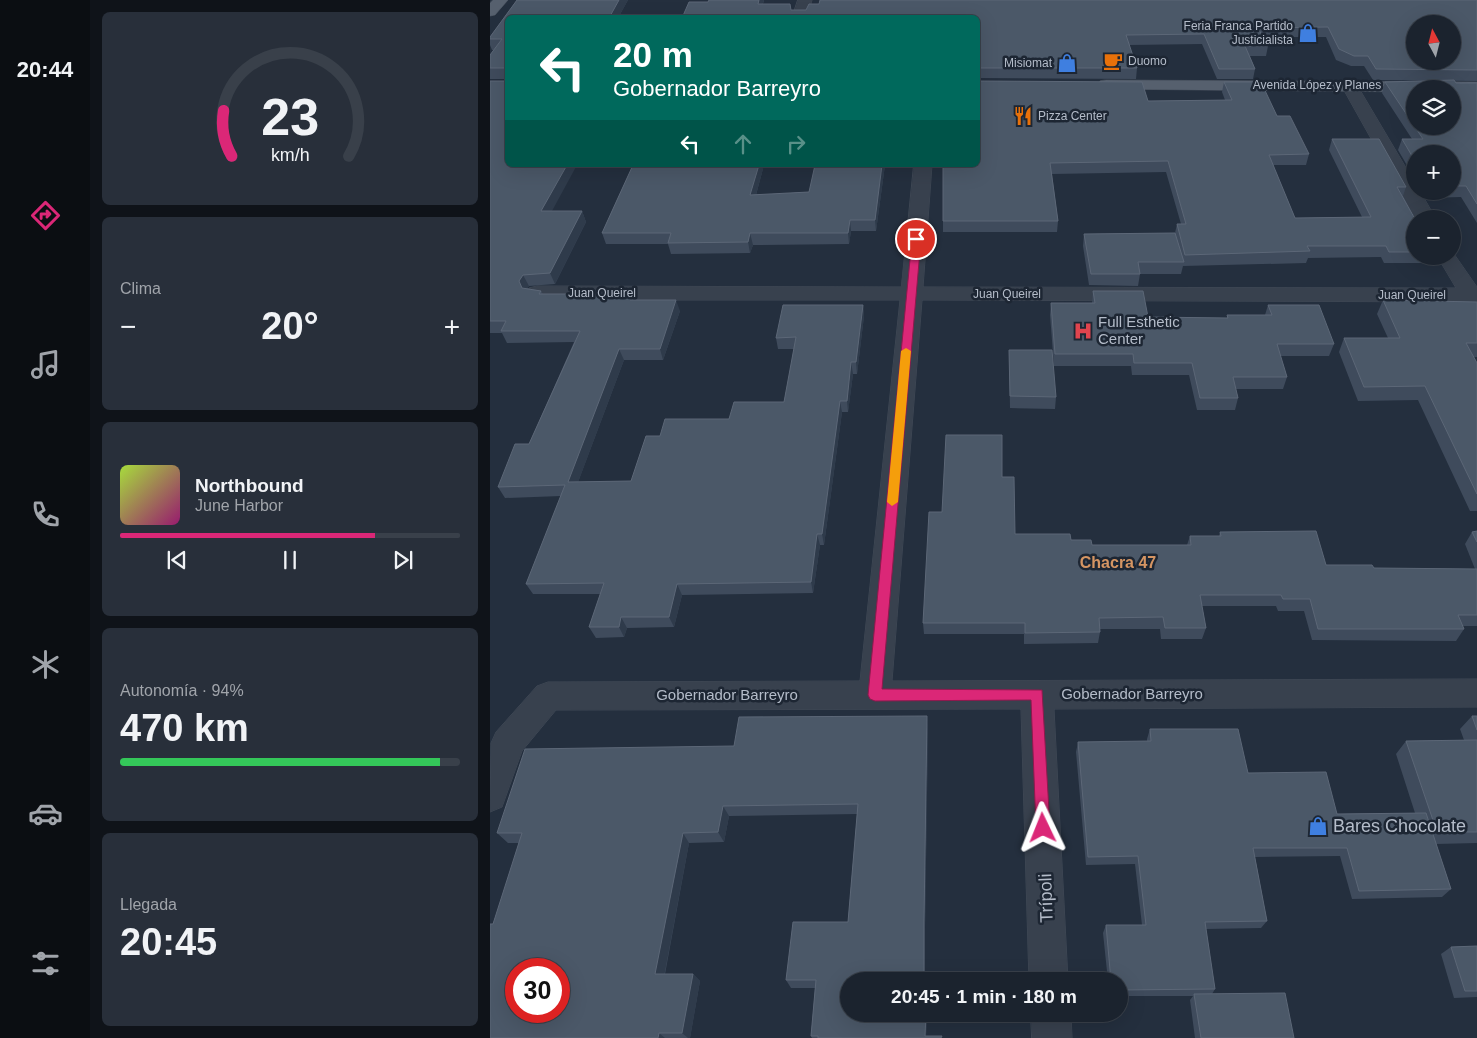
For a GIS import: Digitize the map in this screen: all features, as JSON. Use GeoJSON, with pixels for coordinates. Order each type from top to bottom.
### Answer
{"type":"FeatureCollection","features":[{"type":"Feature","properties":{"kind":"main road"},"geometry":{"type":"LineString","coordinates":[[490,12],[500,0]]}},
{"type":"Feature","properties":{"kind":"main road","name":"Avenida López y Planes"},"geometry":{"type":"LineString","coordinates":[[1086,85],[1349,85],[1477,88]]}},
{"type":"Feature","properties":{"kind":"street"},"geometry":{"type":"LineString","coordinates":[[800,15],[804,0]]}},
{"type":"Feature","properties":{"kind":"street"},"geometry":{"type":"LineString","coordinates":[[1349,85],[1421,210]]}},
{"type":"Feature","properties":{"kind":"street"},"geometry":{"type":"LineString","coordinates":[[875,695],[923,167]]}},
{"type":"Feature","properties":{"kind":"street"},"geometry":{"type":"LineString","coordinates":[[1453,265],[1474,295]]}},
{"type":"Feature","properties":{"kind":"street","name":"Juan Queirel"},"geometry":{"type":"LineString","coordinates":[[537,293],[1474,295]]}},
{"type":"Feature","properties":{"kind":"street","name":"Gobernador Barreyro"},"geometry":{"type":"LineString","coordinates":[[490,794],[508,743],[548,696],[1477,693]]}},
{"type":"Feature","properties":{"kind":"street","name":"Trípoli"},"geometry":{"type":"LineString","coordinates":[[1037,694],[1050,972]]}},
{"type":"Feature","properties":{"kind":"street"},"geometry":{"type":"LineString","coordinates":[[1051,1022],[1052,1038]]}},
{"type":"Feature","properties":{"kind":"building"},"geometry":{"type":"Polygon","coordinates":[[[517,0],[619,0],[611,15],[506,15],[517,0]]]}},
{"type":"Feature","properties":{"kind":"building"},"geometry":{"type":"Polygon","coordinates":[[[709,0],[759,0],[758,4],[790,4],[791,10],[806,10],[809,4],[819,4],[820,0],[1477,0],[1477,70],[1461,70],[1461,15],[1406,15],[1406,69],[1376,69],[1368,56],[1354,56],[1339,49],[1328,27],[1258,28],[1268,46],[1245,46],[1255,69],[1219,69],[1204,34],[1126,35],[1137,68],[980,68],[980,15],[683,15],[689,2],[708,2],[709,0]]]}},
{"type":"Feature","properties":{"kind":"building"},"geometry":{"type":"Polygon","coordinates":[[[505,16],[505,68],[490,68],[490,55],[502,39],[490,39],[505,16]]]}},
{"type":"Feature","properties":{"kind":"building"},"geometry":{"type":"Polygon","coordinates":[[[490,81],[505,81],[505,167],[566,167],[541,211],[582,211],[550,273],[523,275],[519,281],[522,288],[541,291],[539,294],[632,294],[630,300],[676,300],[660,349],[619,349],[568,482],[631,481],[646,436],[660,436],[665,419],[729,419],[734,402],[784,402],[796,337],[776,338],[783,305],[863,305],[856,362],[851,362],[847,401],[840,401],[822,534],[817,534],[811,582],[677,584],[669,617],[621,617],[619,627],[589,627],[604,583],[526,584],[565,485],[498,487],[515,444],[529,444],[580,331],[501,331],[506,321],[490,321],[490,81]]]}},
{"type":"Feature","properties":{"kind":"building"},"geometry":{"type":"Polygon","coordinates":[[[980,81],[1142,82],[1148,101],[1232,100],[1224,82],[1261,82],[1277,116],[1290,116],[1309,154],[1269,155],[1295,218],[1371,217],[1332,139],[1379,139],[1406,187],[1397,187],[1410,210],[1406,210],[1406,252],[1389,252],[1386,246],[1307,246],[1310,251],[1185,255],[1177,224],[1186,224],[1168,161],[1050,163],[1058,221],[943,221],[943,167],[980,167],[980,81]]]}},
{"type":"Feature","properties":{"kind":"building"},"geometry":{"type":"Polygon","coordinates":[[[1406,81],[1406,114],[1385,82],[1406,81]]]}},
{"type":"Feature","properties":{"kind":"building"},"geometry":{"type":"Polygon","coordinates":[[[1461,83],[1477,83],[1477,204],[1466,186],[1461,186],[1461,145],[1406,146],[1402,139],[1423,139],[1420,135],[1461,135],[1461,83]]]}},
{"type":"Feature","properties":{"kind":"building"},"geometry":{"type":"Polygon","coordinates":[[[632,167],[758,167],[750,195],[809,192],[815,167],[882,167],[875,220],[850,220],[848,233],[750,233],[748,242],[668,243],[671,233],[602,233],[632,167]]]}},
{"type":"Feature","properties":{"kind":"building"},"geometry":{"type":"Polygon","coordinates":[[[1175,233],[1184,262],[1138,262],[1140,274],[1091,274],[1084,234],[1175,233]]]}},
{"type":"Feature","properties":{"kind":"building"},"geometry":{"type":"Polygon","coordinates":[[[1093,291],[1143,291],[1148,317],[1228,318],[1227,315],[1272,315],[1268,305],[1319,305],[1334,344],[1277,344],[1287,377],[1233,377],[1238,398],[1200,398],[1192,363],[1134,363],[1133,354],[1055,354],[1051,303],[1095,303],[1093,291]]]}},
{"type":"Feature","properties":{"kind":"building"},"geometry":{"type":"Polygon","coordinates":[[[1383,300],[1477,302],[1477,343],[1466,343],[1477,363],[1477,494],[1425,386],[1364,387],[1344,338],[1400,338],[1383,300]]]}},
{"type":"Feature","properties":{"kind":"building"},"geometry":{"type":"Polygon","coordinates":[[[1009,350],[1052,350],[1056,397],[1010,396],[1009,350]]]}},
{"type":"Feature","properties":{"kind":"building"},"geometry":{"type":"Polygon","coordinates":[[[946,435],[1002,435],[1002,477],[1014,477],[1015,534],[1070,534],[1071,540],[1091,540],[1092,545],[1191,545],[1190,536],[1221,536],[1220,532],[1316,531],[1326,565],[1372,565],[1374,568],[1477,569],[1477,615],[1458,615],[1464,629],[1318,629],[1310,599],[1283,599],[1281,595],[1200,595],[1206,628],[1165,628],[1163,617],[1099,618],[1100,632],[1025,633],[1025,623],[923,623],[929,512],[942,512],[946,435]]]}},
{"type":"Feature","properties":{"kind":"building"},"geometry":{"type":"Polygon","coordinates":[[[1477,531],[1477,542],[1472,532],[1477,531]]]}},
{"type":"Feature","properties":{"kind":"building"},"geometry":{"type":"Polygon","coordinates":[[[927,716],[924,972],[840,972],[840,1022],[926,1022],[925,1036],[942,1036],[941,1038],[818,1038],[818,1036],[811,1036],[816,980],[786,980],[793,922],[848,922],[858,804],[723,806],[718,832],[683,833],[655,974],[693,974],[682,1033],[659,1033],[658,1038],[490,1038],[490,924],[493,924],[522,833],[497,833],[525,749],[734,746],[739,717],[927,716]]]}},
{"type":"Feature","properties":{"kind":"building"},"geometry":{"type":"Polygon","coordinates":[[[1472,716],[1477,716],[1477,730],[1472,716]]]}},
{"type":"Feature","properties":{"kind":"building"},"geometry":{"type":"Polygon","coordinates":[[[1150,729],[1238,729],[1248,773],[1326,772],[1337,814],[1426,813],[1451,889],[1359,891],[1347,848],[1253,848],[1267,921],[1205,922],[1215,989],[1128,990],[1128,972],[1110,972],[1106,925],[1146,925],[1138,856],[1088,857],[1078,742],[1151,741],[1150,729]]]}},
{"type":"Feature","properties":{"kind":"building"},"geometry":{"type":"Polygon","coordinates":[[[1477,740],[1477,832],[1437,832],[1406,741],[1477,740]]]}},
{"type":"Feature","properties":{"kind":"building"},"geometry":{"type":"Polygon","coordinates":[[[1477,946],[1477,991],[1465,991],[1451,947],[1477,946]]]}},
{"type":"Feature","properties":{"kind":"building"},"geometry":{"type":"Polygon","coordinates":[[[1285,993],[1294,1038],[1201,1038],[1194,994],[1285,993]]]}},
{"type":"Feature","properties":{"kind":"slow traffic"},"geometry":{"type":"LineString","coordinates":[[892,502],[906,351]]}},
{"type":"Feature","properties":{"kind":"place","name":"Feria Franca Partido Justicialista"},"geometry":{"type":"Point","coordinates":[1308,33]}},
{"type":"Feature","properties":{"kind":"place","name":"Duomo"},"geometry":{"type":"Point","coordinates":[1113,61]}},
{"type":"Feature","properties":{"kind":"place","name":"Misiomat"},"geometry":{"type":"Point","coordinates":[1067,63]}},
{"type":"Feature","properties":{"kind":"place","name":"Pizza Center"},"geometry":{"type":"Point","coordinates":[1023,116]}},
{"type":"Feature","properties":{"kind":"place","name":"Full Esthetic Center"},"geometry":{"type":"Point","coordinates":[1083,331]}},
{"type":"Feature","properties":{"kind":"place","name":"Bares Chocolate"},"geometry":{"type":"Point","coordinates":[1318,826]}},
{"type":"Feature","properties":{"kind":"district","name":"Chacra 47"},"geometry":{"type":"Point","coordinates":[1118,562]}},
{"type":"Feature","properties":{"kind":"route"},"geometry":{"type":"LineString","coordinates":[[916,239],[875,695],[1037,694],[1043,828]]}}]}
